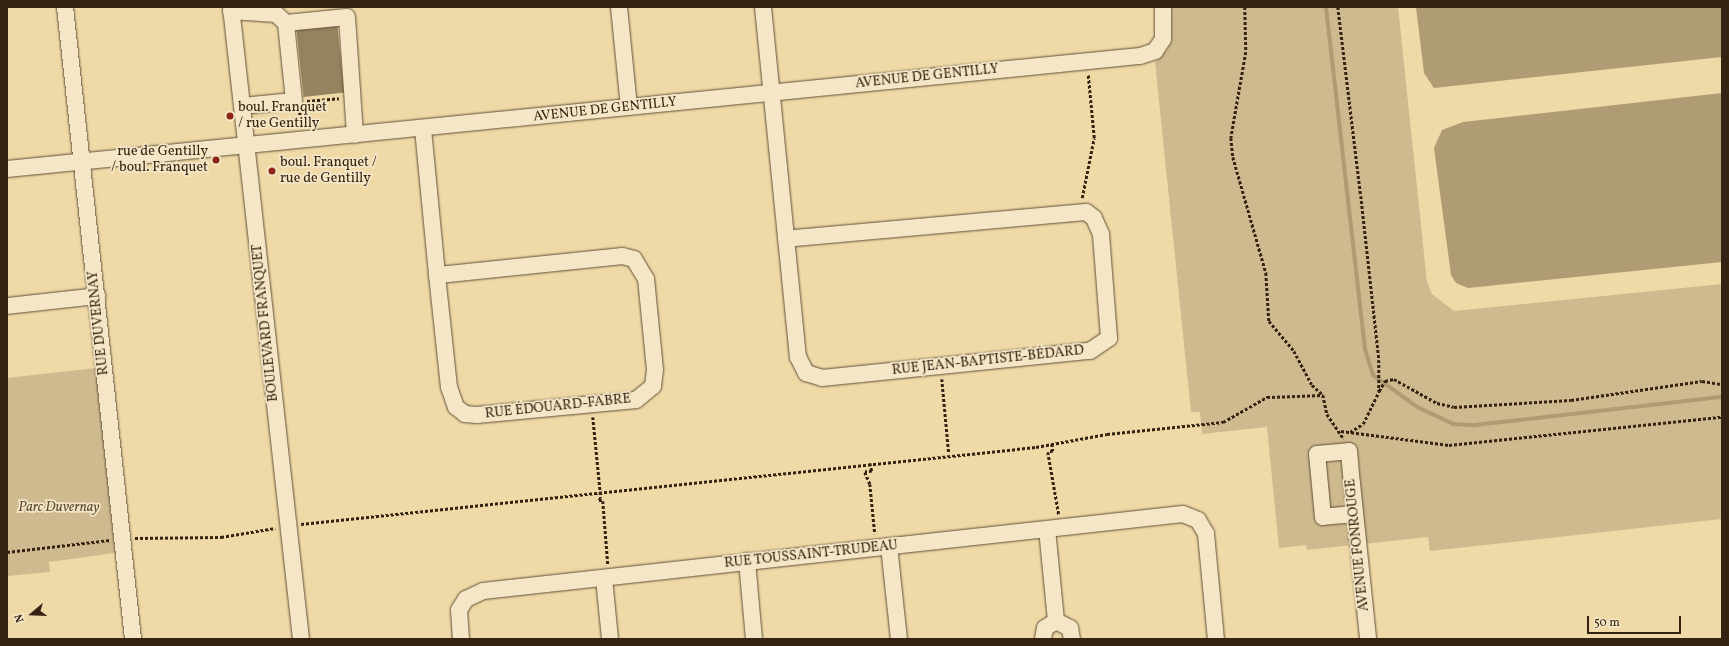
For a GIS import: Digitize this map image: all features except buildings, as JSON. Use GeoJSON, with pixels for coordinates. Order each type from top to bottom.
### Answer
{"type":"FeatureCollection","features":[{"type":"Feature","properties":{"kind":"street","name":"RUE DUVERNAY"},"geometry":{"type":"LineString","coordinates":[[65,7],[133,639]]}},
{"type":"Feature","properties":{"kind":"street"},"geometry":{"type":"LineString","coordinates":[[619,7],[629,107]]}},
{"type":"Feature","properties":{"kind":"street","name":"RUE JEAN-BAPTISTE-BÉDARD"},"geometry":{"type":"LineString","coordinates":[[764,7],[786,239],[798,357],[804,370],[816,378],[1090,351],[1103,345],[1110,334],[1101,234],[1094,218],[1086,212],[786,239]]}},
{"type":"Feature","properties":{"kind":"street","name":"AVENUE DE GENTILLY"},"geometry":{"type":"LineString","coordinates":[[7,169],[1146,55],[1155,51],[1163,39],[1163,7]]}},
{"type":"Feature","properties":{"kind":"street"},"geometry":{"type":"LineString","coordinates":[[243,9],[276,14],[286,23],[294,101],[252,105]]}},
{"type":"Feature","properties":{"kind":"street","name":"BOULEVARD FRANQUET"},"geometry":{"type":"LineString","coordinates":[[243,9],[252,105],[251,145],[310,639]]}},
{"type":"Feature","properties":{"kind":"street","name":"BOULEVARD FRANQUET"},"geometry":{"type":"LineString","coordinates":[[243,9],[251,145],[301,639]]}},
{"type":"Feature","properties":{"kind":"street"},"geometry":{"type":"LineString","coordinates":[[286,23],[346,17],[354,135]]}},
{"type":"Feature","properties":{"kind":"street","name":"RUE ÉDOUARD-FABRE"},"geometry":{"type":"LineString","coordinates":[[423,128],[437,274],[451,395],[456,407],[465,414],[636,400],[653,386],[655,370],[646,279],[634,259],[622,256],[437,274]]}},
{"type":"Feature","properties":{"kind":"street"},"geometry":{"type":"LineString","coordinates":[[7,306],[97,296]]}},
{"type":"Feature","properties":{"kind":"street"},"geometry":{"type":"LineString","coordinates":[[1349,452],[1317,454],[1323,517],[1355,514]]}},
{"type":"Feature","properties":{"kind":"street","name":"AVENUE FONROUGE"},"geometry":{"type":"LineString","coordinates":[[1349,452],[1368,639]]}},
{"type":"Feature","properties":{"kind":"street","name":"RUE TOUSSAINT-TRUDEAU"},"geometry":{"type":"LineString","coordinates":[[461,639],[459,610],[466,599],[477,592],[606,573],[747,561],[1179,514],[1198,520],[1206,534],[1216,639]]}},
{"type":"Feature","properties":{"kind":"street"},"geometry":{"type":"LineString","coordinates":[[1047,529],[1056,621]]}},
{"type":"Feature","properties":{"kind":"street"},"geometry":{"type":"LineString","coordinates":[[889,546],[899,639]]}},
{"type":"Feature","properties":{"kind":"street"},"geometry":{"type":"LineString","coordinates":[[747,561],[754,639]]}},
{"type":"Feature","properties":{"kind":"street"},"geometry":{"type":"LineString","coordinates":[[606,573],[610,639]]}},
{"type":"Feature","properties":{"kind":"street"},"geometry":{"type":"LineString","coordinates":[[1043,639],[1045,628],[1056,621]]}},
{"type":"Feature","properties":{"kind":"street"},"geometry":{"type":"LineString","coordinates":[[1056,621],[1070,628],[1072,639]]}},
{"type":"Feature","properties":{"kind":"path"},"geometry":{"type":"LineString","coordinates":[[1245,7],[1246,52],[1232,123],[1233,157],[1266,273],[1269,321],[1294,350],[1312,386],[1323,395],[1327,414],[1341,431],[1349,452]]}},
{"type":"Feature","properties":{"kind":"path"},"geometry":{"type":"LineString","coordinates":[[1338,7],[1364,219],[1379,391]]}},
{"type":"Feature","properties":{"kind":"path"},"geometry":{"type":"LineString","coordinates":[[1082,202],[1094,138],[1088,70]]}},
{"type":"Feature","properties":{"kind":"path"},"geometry":{"type":"LineString","coordinates":[[302,101],[334,98]]}},
{"type":"Feature","properties":{"kind":"path"},"geometry":{"type":"LineString","coordinates":[[300,118],[301,129]]}},
{"type":"Feature","properties":{"kind":"path"},"geometry":{"type":"LineString","coordinates":[[941,375],[949,454]]}},
{"type":"Feature","properties":{"kind":"path"},"geometry":{"type":"LineString","coordinates":[[1350,432],[1363,424],[1385,381],[1394,379],[1437,403],[1454,407],[1571,400],[1702,381],[1722,384]]}},
{"type":"Feature","properties":{"kind":"path"},"geometry":{"type":"LineString","coordinates":[[311,523],[600,494],[949,454],[1052,444],[1122,432],[1222,422],[1267,397],[1323,395]]}},
{"type":"Feature","properties":{"kind":"path"},"geometry":{"type":"LineString","coordinates":[[593,412],[606,573]]}},
{"type":"Feature","properties":{"kind":"path"},"geometry":{"type":"LineString","coordinates":[[1341,431],[1449,445],[1722,417]]}},
{"type":"Feature","properties":{"kind":"path"},"geometry":{"type":"LineString","coordinates":[[1052,444],[1053,451],[1048,452],[1060,518]]}},
{"type":"Feature","properties":{"kind":"path"},"geometry":{"type":"LineString","coordinates":[[870,463],[872,471],[865,472],[870,484],[875,539]]}},
{"type":"Feature","properties":{"kind":"path"},"geometry":{"type":"LineString","coordinates":[[131,538],[215,538],[276,527]]}},
{"type":"Feature","properties":{"kind":"path"},"geometry":{"type":"LineString","coordinates":[[7,552],[114,540]]}},
{"type":"Feature","properties":{"kind":"green space"},"geometry":{"type":"Polygon","coordinates":[[[1172,7],[1398,7],[1427,282],[1432,294],[1454,311],[1722,284],[1722,519],[1430,551],[1428,537],[1307,550],[1306,545],[1279,548],[1267,427],[1202,434],[1200,412],[1191,412],[1155,62],[1167,50],[1171,40],[1172,7]]]}},
{"type":"Feature","properties":{"kind":"green space","name":"Parc Duvernay"},"geometry":{"type":"Polygon","coordinates":[[[96,368],[115,553],[49,562],[50,572],[7,576],[7,378],[96,368]]]}},
{"type":"Feature","properties":{"kind":"shaded area"},"geometry":{"type":"Polygon","coordinates":[[[1416,7],[1722,7],[1722,57],[1434,88],[1424,73],[1416,7]]]}},
{"type":"Feature","properties":{"kind":"shaded area"},"geometry":{"type":"Polygon","coordinates":[[[1722,93],[1722,262],[1468,288],[1456,283],[1451,275],[1434,148],[1442,130],[1463,122],[1722,93]]]}},
{"type":"Feature","properties":{"kind":"waterway"},"geometry":{"type":"LineString","coordinates":[[1326,7],[1365,349],[1373,375],[1417,407],[1453,424],[1475,425],[1722,397]]}},
{"type":"Feature","properties":{"kind":"place","name":"boul. Franquet / rue Gentilly"},"geometry":{"type":"Point","coordinates":[230,116]}},
{"type":"Feature","properties":{"kind":"place","name":"rue de Gentilly / boul. Franquet"},"geometry":{"type":"Point","coordinates":[216,160]}},
{"type":"Feature","properties":{"kind":"place","name":"boul. Franquet / rue de Gentilly"},"geometry":{"type":"Point","coordinates":[272,171]}}]}
